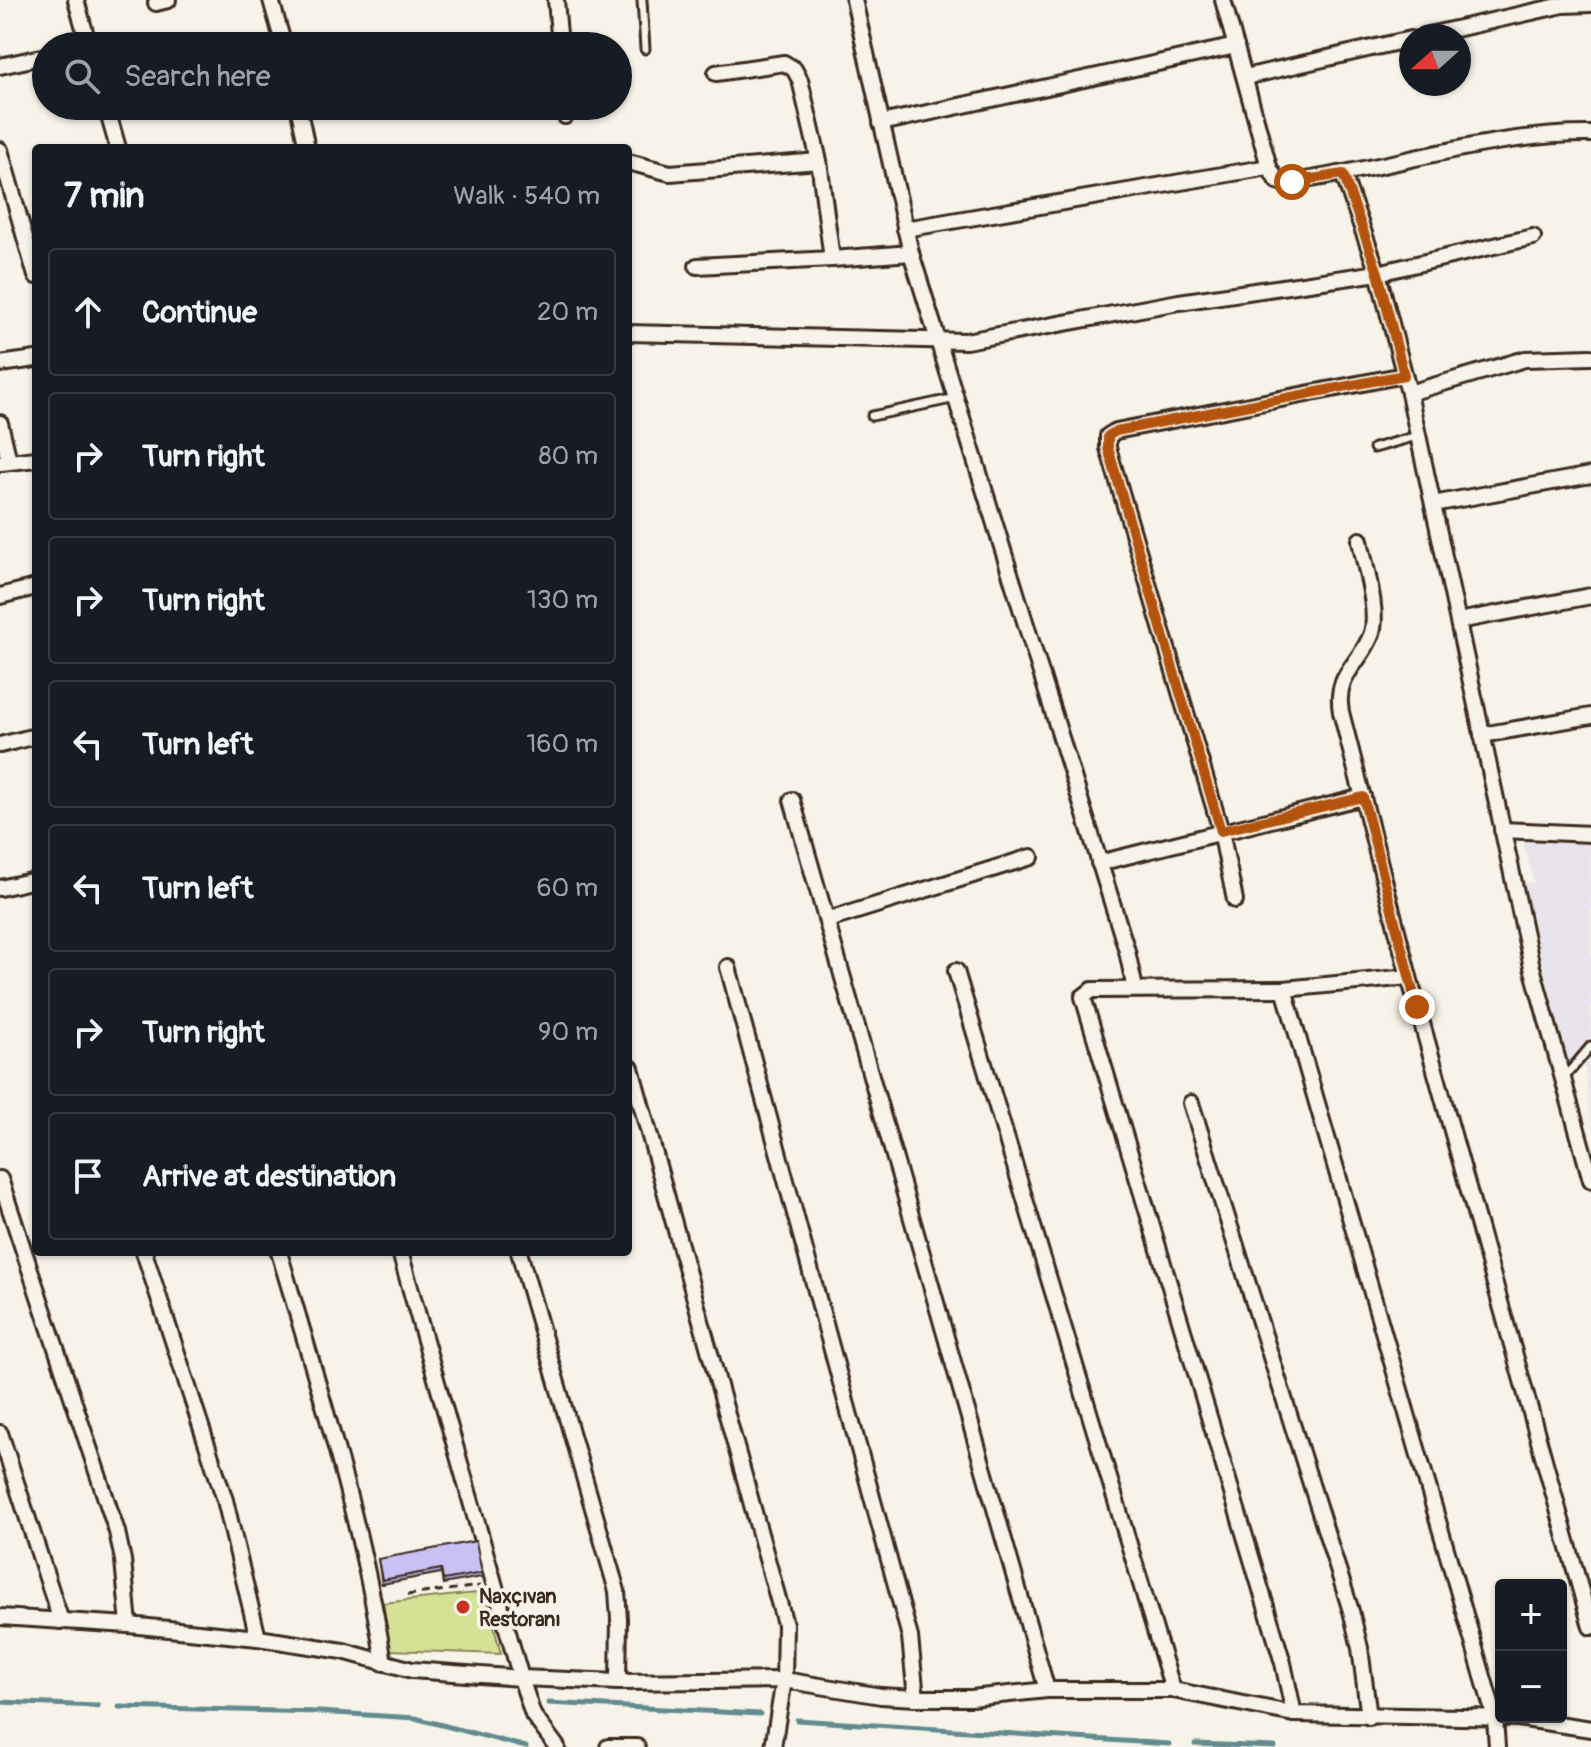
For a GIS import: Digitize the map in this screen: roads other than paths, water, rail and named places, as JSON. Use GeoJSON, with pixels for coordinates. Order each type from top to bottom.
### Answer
{"type":"FeatureCollection","features":[{"type":"Feature","properties":{"kind":"street"},"geometry":{"type":"LineString","coordinates":[[76,0],[85,32]]}},
{"type":"Feature","properties":{"kind":"street"},"geometry":{"type":"LineString","coordinates":[[271,0],[280,32]]}},
{"type":"Feature","properties":{"kind":"street"},"geometry":{"type":"LineString","coordinates":[[556,0],[559,32]]}},
{"type":"Feature","properties":{"kind":"street"},"geometry":{"type":"LineString","coordinates":[[854,0],[911,253],[1130,960],[1135,989]]}},
{"type":"Feature","properties":{"kind":"street"},"geometry":{"type":"LineString","coordinates":[[1223,0],[1269,167],[1277,181],[1284,183],[1343,174],[1511,139],[1545,134],[1591,134]]}},
{"type":"Feature","properties":{"kind":"street"},"geometry":{"type":"LineString","coordinates":[[1471,25],[1562,3],[1591,4]]}},
{"type":"Feature","properties":{"kind":"street"},"geometry":{"type":"LineString","coordinates":[[1245,77],[1399,42]]}},
{"type":"Feature","properties":{"kind":"street"},"geometry":{"type":"LineString","coordinates":[[881,123],[1236,46]]}},
{"type":"Feature","properties":{"kind":"street"},"geometry":{"type":"LineString","coordinates":[[0,66],[32,59]]}},
{"type":"Feature","properties":{"kind":"street"},"geometry":{"type":"LineString","coordinates":[[716,73],[784,63],[794,69],[800,80],[819,161],[832,259]]}},
{"type":"Feature","properties":{"kind":"street"},"geometry":{"type":"LineString","coordinates":[[110,120],[117,144]]}},
{"type":"Feature","properties":{"kind":"street"},"geometry":{"type":"LineString","coordinates":[[301,120],[306,144]]}},
{"type":"Feature","properties":{"kind":"street"},"geometry":{"type":"LineString","coordinates":[[0,150],[32,262]]}},
{"type":"Feature","properties":{"kind":"street"},"geometry":{"type":"LineString","coordinates":[[632,163],[670,173],[819,161]]}},
{"type":"Feature","properties":{"kind":"street"},"geometry":{"type":"LineString","coordinates":[[905,229],[1269,167]]}},
{"type":"Feature","properties":{"kind":"street"},"geometry":{"type":"LineString","coordinates":[[1343,174],[1378,273],[1409,393],[1532,967],[1590,1171]]}},
{"type":"Feature","properties":{"kind":"street"},"geometry":{"type":"LineString","coordinates":[[632,333],[940,342],[1001,337],[1179,302],[1378,273],[1533,237]]}},
{"type":"Feature","properties":{"kind":"street"},"geometry":{"type":"LineString","coordinates":[[697,266],[911,253]]}},
{"type":"Feature","properties":{"kind":"street"},"geometry":{"type":"LineString","coordinates":[[1409,393],[1525,359],[1591,357]]}},
{"type":"Feature","properties":{"kind":"street"},"geometry":{"type":"LineString","coordinates":[[0,364],[32,360]]}},
{"type":"Feature","properties":{"kind":"street"},"geometry":{"type":"LineString","coordinates":[[1235,900],[1221,831],[1108,448],[1108,436],[1116,431],[1404,375]]}},
{"type":"Feature","properties":{"kind":"street"},"geometry":{"type":"LineString","coordinates":[[0,423],[4,462],[32,459]]}},
{"type":"Feature","properties":{"kind":"street"},"geometry":{"type":"LineString","coordinates":[[1433,504],[1591,475]]}},
{"type":"Feature","properties":{"kind":"street"},"geometry":{"type":"LineString","coordinates":[[1360,540],[1374,615],[1372,632],[1341,681],[1338,696],[1409,977],[1591,1627]]}},
{"type":"Feature","properties":{"kind":"street"},"geometry":{"type":"LineString","coordinates":[[0,596],[32,588]]}},
{"type":"Feature","properties":{"kind":"street"},"geometry":{"type":"LineString","coordinates":[[1458,621],[1591,596]]}},
{"type":"Feature","properties":{"kind":"street"},"geometry":{"type":"LineString","coordinates":[[1482,735],[1591,716]]}},
{"type":"Feature","properties":{"kind":"street"},"geometry":{"type":"LineString","coordinates":[[0,745],[32,737]]}},
{"type":"Feature","properties":{"kind":"street"},"geometry":{"type":"LineString","coordinates":[[1099,863],[1363,797]]}},
{"type":"Feature","properties":{"kind":"street"},"geometry":{"type":"LineString","coordinates":[[792,800],[1047,1690]]}},
{"type":"Feature","properties":{"kind":"street"},"geometry":{"type":"LineString","coordinates":[[1502,830],[1591,834]]}},
{"type":"Feature","properties":{"kind":"street"},"geometry":{"type":"LineString","coordinates":[[828,920],[1031,857]]}},
{"type":"Feature","properties":{"kind":"street"},"geometry":{"type":"LineString","coordinates":[[0,888],[32,881]]}},
{"type":"Feature","properties":{"kind":"street"},"geometry":{"type":"LineString","coordinates":[[728,967],[910,1637],[916,1698]]}},
{"type":"Feature","properties":{"kind":"street"},"geometry":{"type":"LineString","coordinates":[[956,971],[1173,1690]]}},
{"type":"Feature","properties":{"kind":"street"},"geometry":{"type":"LineString","coordinates":[[1294,1714],[1283,1663],[1083,997],[1092,990],[1284,989],[1409,977]]}},
{"type":"Feature","properties":{"kind":"street"},"geometry":{"type":"LineString","coordinates":[[0,1617],[129,1625],[258,1638],[343,1651],[412,1670],[521,1678],[618,1682],[784,1680],[881,1696],[916,1698],[971,1698],[1047,1690],[1173,1690],[1294,1714],[1495,1718],[1284,989]]}},
{"type":"Feature","properties":{"kind":"street"},"geometry":{"type":"LineString","coordinates":[[632,1072],[785,1624],[784,1680],[773,1747]]}},
{"type":"Feature","properties":{"kind":"street"},"geometry":{"type":"LineString","coordinates":[[1191,1103],[1351,1611],[1360,1648],[1369,1717]]}},
{"type":"Feature","properties":{"kind":"street"},"geometry":{"type":"LineString","coordinates":[[0,1179],[117,1532],[129,1625]]}},
{"type":"Feature","properties":{"kind":"street"},"geometry":{"type":"LineString","coordinates":[[145,1256],[225,1500],[258,1638]]}},
{"type":"Feature","properties":{"kind":"street"},"geometry":{"type":"LineString","coordinates":[[280,1256],[350,1495],[372,1588],[384,1663]]}},
{"type":"Feature","properties":{"kind":"street"},"geometry":{"type":"LineString","coordinates":[[401,1256],[521,1678],[533,1715],[557,1747]]}},
{"type":"Feature","properties":{"kind":"street"},"geometry":{"type":"LineString","coordinates":[[520,1256],[617,1591],[618,1682]]}},
{"type":"Feature","properties":{"kind":"street"},"geometry":{"type":"LineString","coordinates":[[0,1433],[61,1621]]}},
{"type":"Feature","properties":{"kind":"street"},"geometry":{"type":"LineString","coordinates":[[1495,1723],[1497,1747]]}},
{"type":"Feature","properties":{"kind":"street"},"geometry":{"type":"LineString","coordinates":[[1551,1723],[1591,1729]]}},
{"type":"Feature","properties":{"kind":"street"},"geometry":{"type":"LineString","coordinates":[[608,1747],[637,1747]]}},
{"type":"Feature","properties":{"kind":"lane"},"geometry":{"type":"LineString","coordinates":[[642,0],[645,49]]}},
{"type":"Feature","properties":{"kind":"lane"},"geometry":{"type":"LineString","coordinates":[[872,416],[956,398]]}},
{"type":"Feature","properties":{"kind":"lane"},"geometry":{"type":"LineString","coordinates":[[1374,448],[1417,436]]}},
{"type":"Feature","properties":{"kind":"lane"},"geometry":{"type":"LineString","coordinates":[[1562,1080],[1591,1046]]}},
{"type":"Feature","properties":{"kind":"waterway"},"geometry":{"type":"LineString","coordinates":[[0,1702],[98,1706]]}},
{"type":"Feature","properties":{"kind":"waterway"},"geometry":{"type":"LineString","coordinates":[[548,1703],[760,1714]]}},
{"type":"Feature","properties":{"kind":"waterway"},"geometry":{"type":"LineString","coordinates":[[119,1707],[319,1712],[415,1718],[526,1747]]}},
{"type":"Feature","properties":{"kind":"waterway"},"geometry":{"type":"LineString","coordinates":[[797,1720],[1169,1744]]}},
{"type":"Feature","properties":{"kind":"waterway"},"geometry":{"type":"LineString","coordinates":[[1195,1744],[1275,1747]]}},
{"type":"Feature","properties":{"kind":"place","name":"Naxçıvan Restoranı"},"geometry":{"type":"Point","coordinates":[463,1607]}}]}
